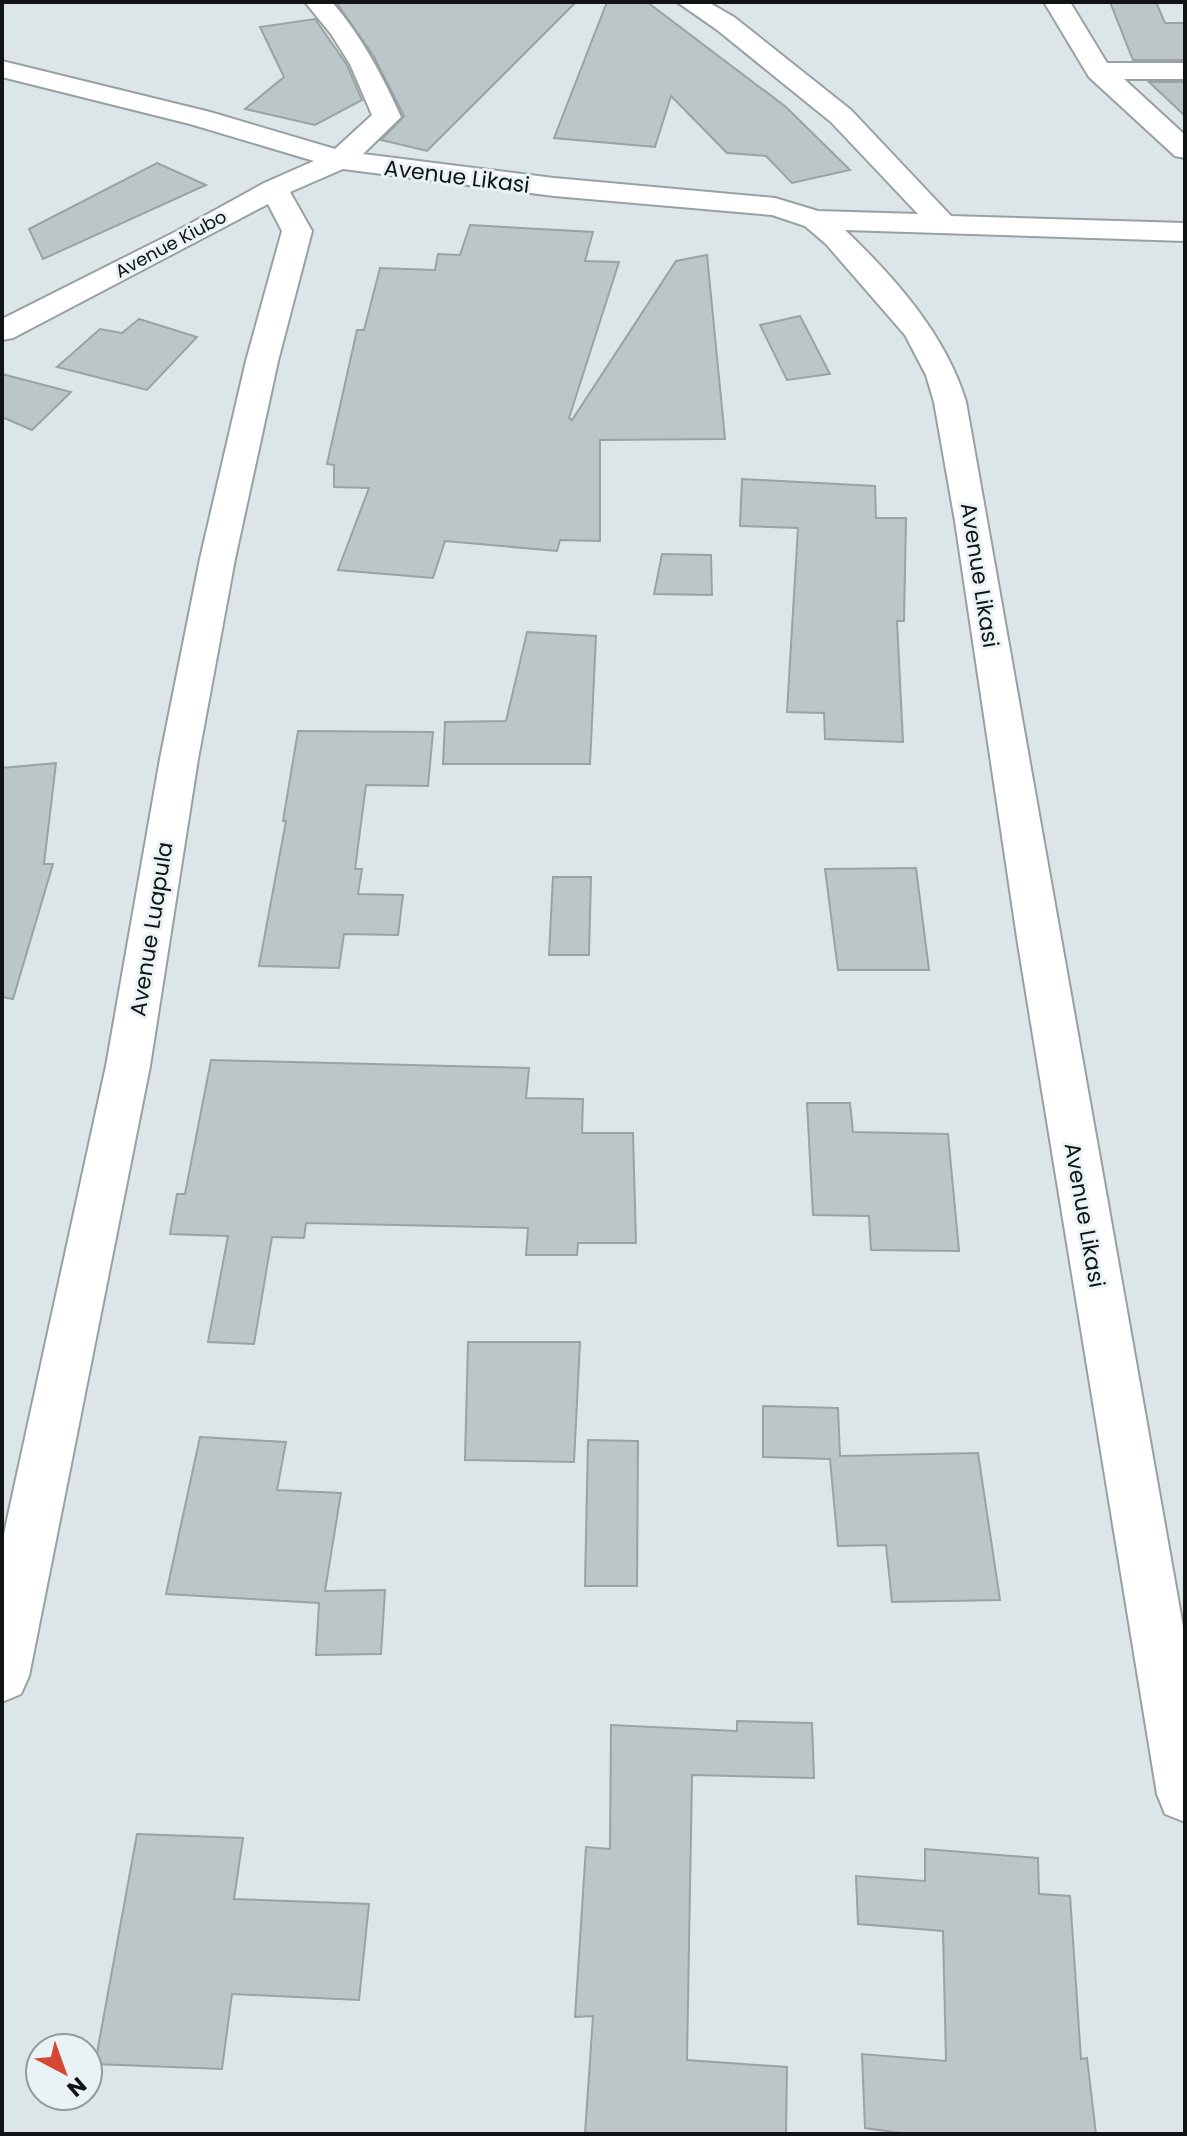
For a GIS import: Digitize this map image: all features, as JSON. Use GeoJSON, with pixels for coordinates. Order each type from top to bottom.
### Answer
{"type":"FeatureCollection","features":[{"type":"Feature","properties":{"kind":"street"},"geometry":{"type":"LineString","coordinates":[[318,2],[342,30],[356,53],[387,117],[340,160]]}},
{"type":"Feature","properties":{"kind":"street"},"geometry":{"type":"LineString","coordinates":[[690,2],[725,23],[841,116],[942,223]]}},
{"type":"Feature","properties":{"kind":"street"},"geometry":{"type":"LineString","coordinates":[[1057,2],[1099,71],[1185,150]]}},
{"type":"Feature","properties":{"kind":"street"},"geometry":{"type":"LineString","coordinates":[[1099,71],[1185,71]]}},
{"type":"Feature","properties":{"kind":"street","name":"Avenue Likasi"},"geometry":{"type":"LineString","coordinates":[[19,81],[200,118],[340,160],[554,187],[775,207],[815,220],[837,238],[905,313],[932,354],[950,402],[972,521],[1039,944],[1185,1794]]}},
{"type":"Feature","properties":{"kind":"street","name":"Avenue Kiubo"},"geometry":{"type":"LineString","coordinates":[[2,331],[188,237],[274,189],[340,160]]}},
{"type":"Feature","properties":{"kind":"street","name":"Avenue Luapula"},"geometry":{"type":"LineString","coordinates":[[2,1676],[27,1542],[129,1064],[179,760],[221,538],[266,336],[297,231],[274,189]]}},
{"type":"Feature","properties":{"kind":"street"},"geometry":{"type":"LineString","coordinates":[[815,220],[1185,232]]}},
{"type":"Feature","properties":{"kind":"building"},"geometry":{"type":"Polygon","coordinates":[[[336,2],[576,2],[427,151],[381,140],[404,116],[373,55],[336,2]]]}},
{"type":"Feature","properties":{"kind":"building"},"geometry":{"type":"Polygon","coordinates":[[[607,2],[647,2],[786,107],[850,170],[792,183],[766,156],[727,153],[671,96],[655,147],[554,138],[607,2]]]}},
{"type":"Feature","properties":{"kind":"building"},"geometry":{"type":"Polygon","coordinates":[[[1110,2],[1156,2],[1165,23],[1185,23],[1185,60],[1133,60],[1110,2]]]}},
{"type":"Feature","properties":{"kind":"building"},"geometry":{"type":"Polygon","coordinates":[[[315,19],[347,65],[362,100],[315,125],[245,109],[284,77],[260,27],[315,19]]]}},
{"type":"Feature","properties":{"kind":"building"},"geometry":{"type":"Polygon","coordinates":[[[1149,82],[1185,82],[1185,116],[1149,82]]]}},
{"type":"Feature","properties":{"kind":"building"},"geometry":{"type":"Polygon","coordinates":[[[157,163],[206,185],[43,259],[29,229],[157,163]]]}},
{"type":"Feature","properties":{"kind":"building"},"geometry":{"type":"Polygon","coordinates":[[[470,225],[593,232],[585,261],[619,262],[569,418],[572,420],[676,261],[707,255],[725,439],[600,440],[600,541],[560,540],[557,551],[445,541],[433,578],[338,570],[369,488],[334,487],[334,465],[327,464],[357,330],[364,330],[380,268],[435,270],[438,254],[460,255],[470,225]]]}},
{"type":"Feature","properties":{"kind":"building"},"geometry":{"type":"Polygon","coordinates":[[[800,316],[830,374],[787,380],[760,325],[800,316]]]}},
{"type":"Feature","properties":{"kind":"building"},"geometry":{"type":"Polygon","coordinates":[[[139,319],[197,337],[147,390],[57,367],[100,329],[122,333],[139,319]]]}},
{"type":"Feature","properties":{"kind":"building"},"geometry":{"type":"Polygon","coordinates":[[[2,374],[71,392],[32,430],[2,417],[2,374]]]}},
{"type":"Feature","properties":{"kind":"building"},"geometry":{"type":"Polygon","coordinates":[[[742,479],[875,486],[876,518],[906,518],[904,621],[897,621],[903,742],[825,739],[824,713],[787,712],[798,528],[740,526],[742,479]]]}},
{"type":"Feature","properties":{"kind":"building"},"geometry":{"type":"Polygon","coordinates":[[[662,554],[711,555],[712,595],[654,594],[662,554]]]}},
{"type":"Feature","properties":{"kind":"building"},"geometry":{"type":"Polygon","coordinates":[[[527,632],[596,636],[590,764],[443,764],[445,722],[506,721],[527,632]]]}},
{"type":"Feature","properties":{"kind":"building"},"geometry":{"type":"Polygon","coordinates":[[[298,731],[433,732],[428,786],[366,785],[355,869],[362,869],[358,894],[403,895],[398,935],[344,934],[339,968],[259,966],[286,821],[283,821],[298,731]]]}},
{"type":"Feature","properties":{"kind":"building"},"geometry":{"type":"Polygon","coordinates":[[[56,763],[44,864],[53,864],[13,999],[2,997],[2,768],[56,763]]]}},
{"type":"Feature","properties":{"kind":"building"},"geometry":{"type":"Polygon","coordinates":[[[916,868],[929,970],[838,970],[825,869],[916,868]]]}},
{"type":"Feature","properties":{"kind":"building"},"geometry":{"type":"Polygon","coordinates":[[[553,877],[591,877],[589,955],[549,955],[553,877]]]}},
{"type":"Feature","properties":{"kind":"building"},"geometry":{"type":"Polygon","coordinates":[[[211,1060],[529,1068],[526,1098],[583,1099],[582,1133],[633,1133],[636,1243],[578,1243],[577,1255],[526,1255],[528,1228],[306,1223],[304,1238],[272,1237],[254,1344],[208,1342],[228,1236],[170,1234],[177,1194],[185,1194],[211,1060]]]}},
{"type":"Feature","properties":{"kind":"building"},"geometry":{"type":"Polygon","coordinates":[[[807,1103],[850,1103],[853,1132],[948,1134],[959,1251],[871,1250],[869,1216],[813,1215],[807,1103]]]}},
{"type":"Feature","properties":{"kind":"building"},"geometry":{"type":"Polygon","coordinates":[[[468,1342],[580,1342],[574,1462],[465,1460],[468,1342]]]}},
{"type":"Feature","properties":{"kind":"building"},"geometry":{"type":"Polygon","coordinates":[[[763,1406],[838,1408],[840,1456],[978,1453],[1000,1600],[892,1602],[886,1545],[838,1546],[830,1459],[763,1457],[763,1406]]]}},
{"type":"Feature","properties":{"kind":"building"},"geometry":{"type":"Polygon","coordinates":[[[200,1437],[286,1442],[277,1490],[341,1493],[325,1591],[385,1590],[381,1654],[316,1655],[319,1603],[166,1594],[200,1437]]]}},
{"type":"Feature","properties":{"kind":"building"},"geometry":{"type":"Polygon","coordinates":[[[588,1440],[638,1441],[637,1586],[585,1586],[588,1440]]]}},
{"type":"Feature","properties":{"kind":"building"},"geometry":{"type":"Polygon","coordinates":[[[737,1721],[812,1723],[814,1778],[692,1775],[687,2060],[787,2067],[786,2134],[585,2134],[593,2016],[575,2017],[586,1847],[610,1849],[611,1725],[737,1731],[737,1721]]]}},
{"type":"Feature","properties":{"kind":"building"},"geometry":{"type":"Polygon","coordinates":[[[137,1834],[243,1838],[234,1899],[369,1904],[359,2000],[232,1994],[222,2069],[104,2064],[104,2032],[101,2032],[137,1834]]]}},
{"type":"Feature","properties":{"kind":"building"},"geometry":{"type":"Polygon","coordinates":[[[925,1849],[1038,1858],[1039,1894],[1070,1896],[1081,2059],[1087,2058],[1096,2134],[908,2134],[865,2128],[862,2054],[946,2061],[943,1931],[858,1924],[856,1876],[925,1881],[925,1849]]]}}]}
